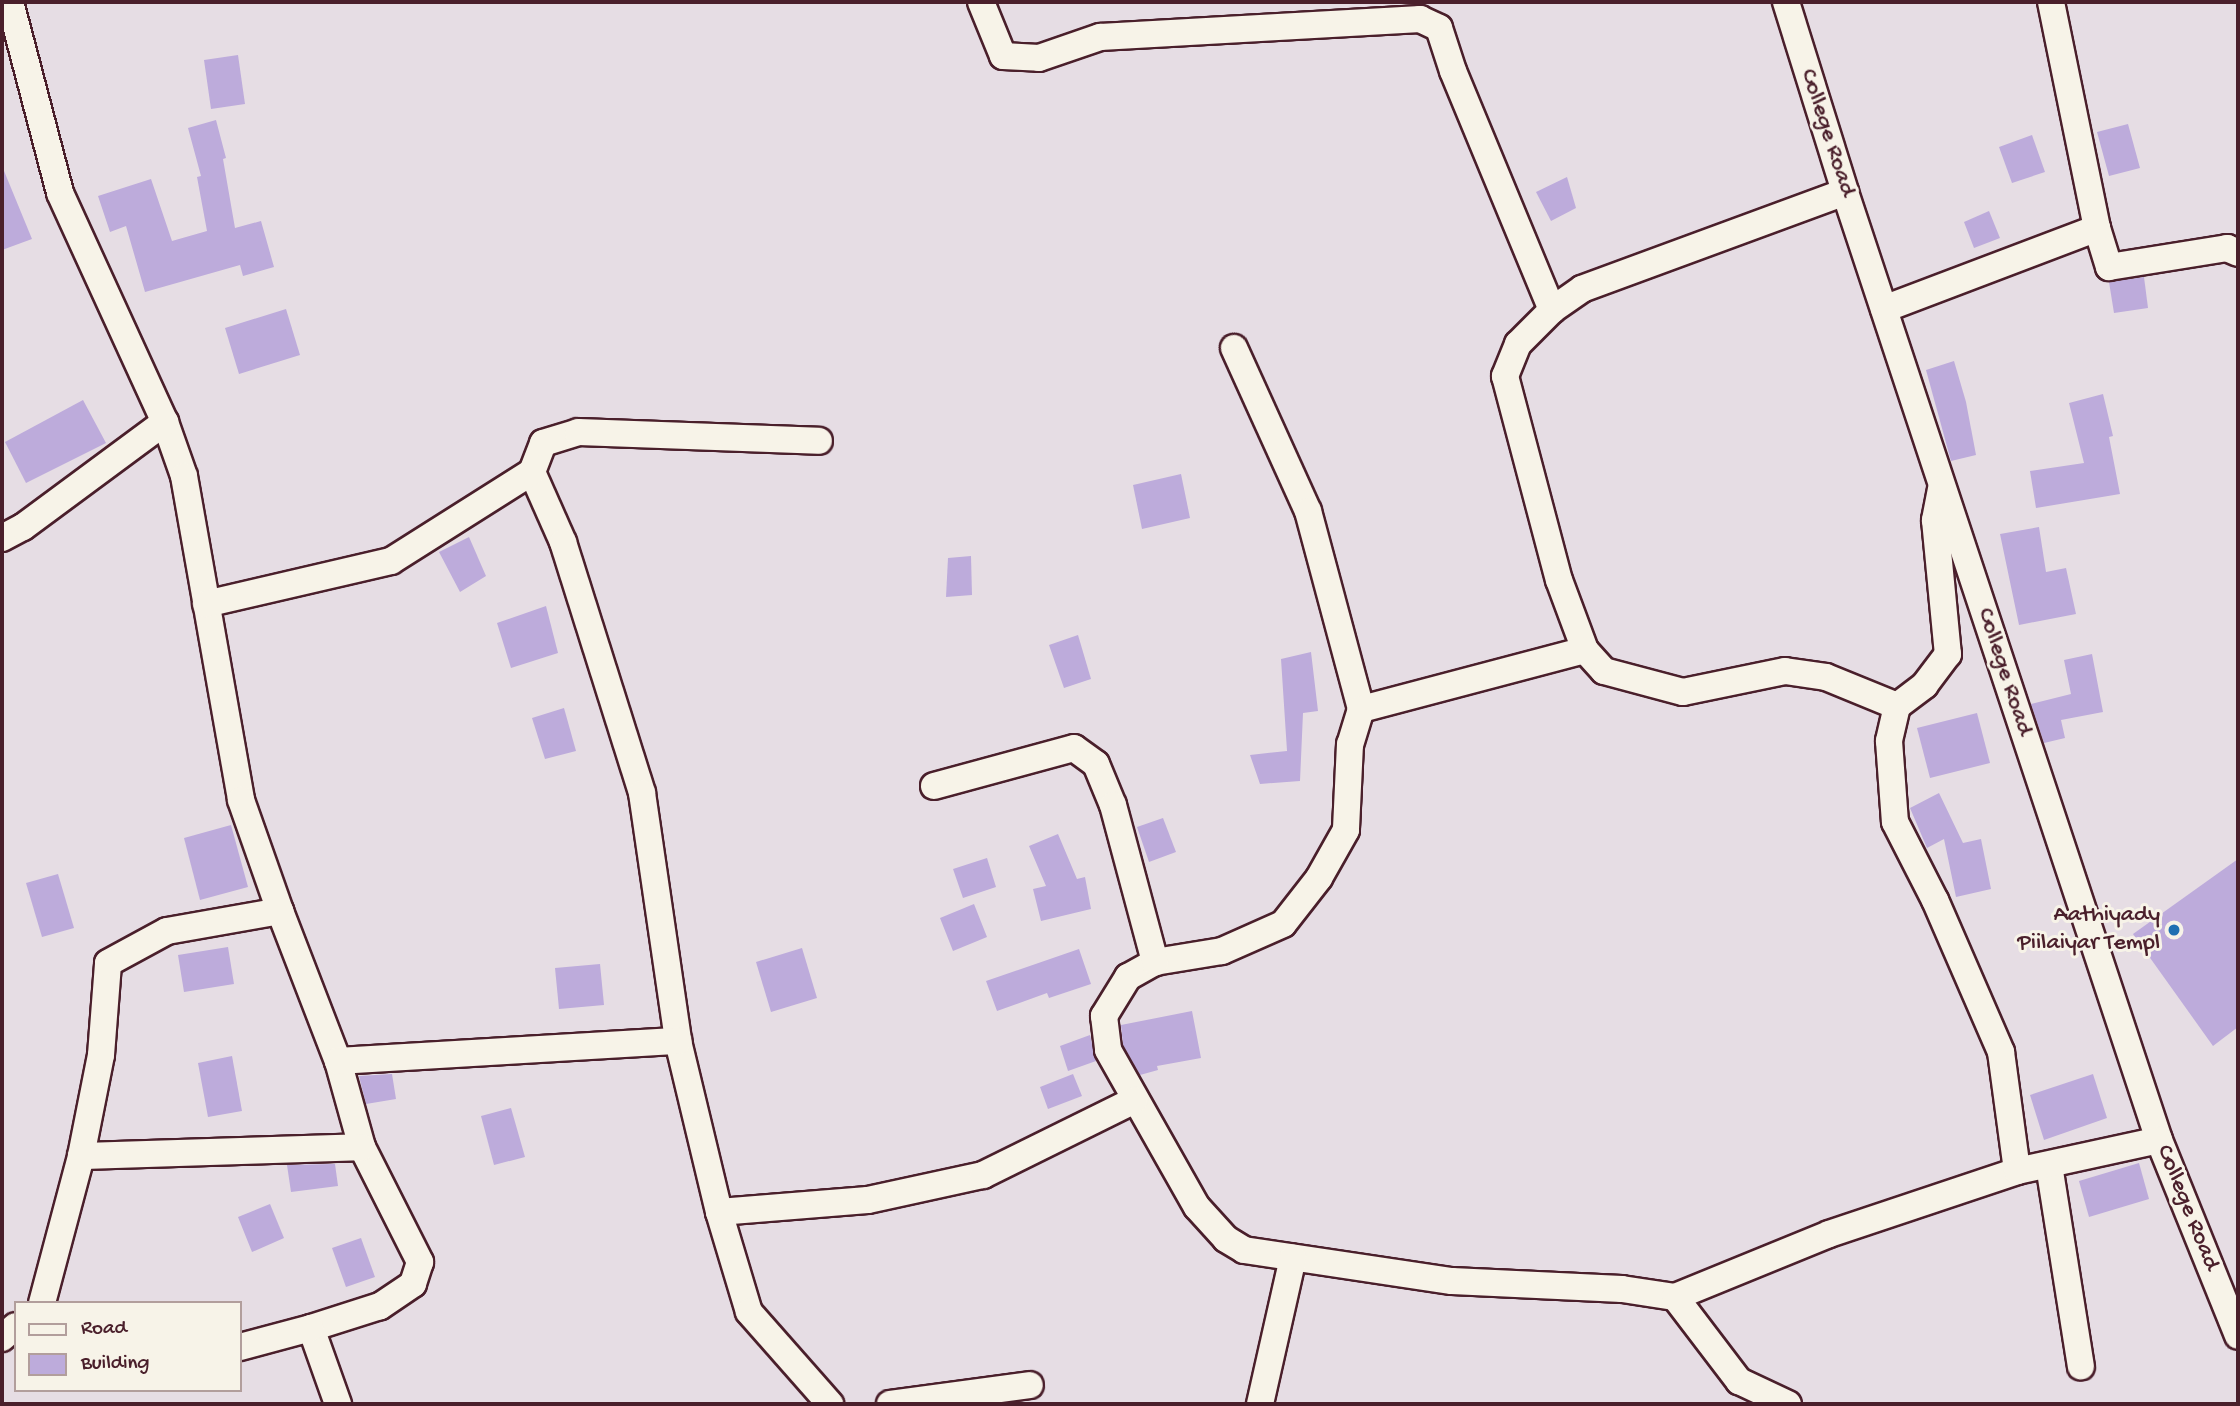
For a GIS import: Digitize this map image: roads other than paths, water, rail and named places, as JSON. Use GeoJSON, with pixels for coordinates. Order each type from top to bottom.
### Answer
{"type":"FeatureCollection","features":[{"type":"Feature","properties":{"kind":"street"},"geometry":{"type":"LineString","coordinates":[[10,2],[60,193],[165,422],[184,476],[241,800],[280,911],[338,1060],[362,1147],[419,1262],[413,1284],[380,1306],[311,1328],[242,1345]]}},
{"type":"Feature","properties":{"kind":"street"},"geometry":{"type":"LineString","coordinates":[[981,2],[1003,56],[1039,58],[1100,37],[1420,19],[1439,28],[1452,71],[1552,310]]}},
{"type":"Feature","properties":{"kind":"street","name":"College Road"},"geometry":{"type":"LineString","coordinates":[[1786,2],[1845,192],[2159,1140],[2238,1336]]}},
{"type":"Feature","properties":{"kind":"street"},"geometry":{"type":"LineString","coordinates":[[2051,2],[2097,228],[2109,267],[2227,248],[2238,253]]}},
{"type":"Feature","properties":{"kind":"street"},"geometry":{"type":"LineString","coordinates":[[1845,192],[1582,289],[1552,310],[1518,344],[1505,376],[1559,580],[1585,650],[1604,671],[1683,692],[1785,671],[1826,677],[1897,706]]}},
{"type":"Feature","properties":{"kind":"street"},"geometry":{"type":"LineString","coordinates":[[1884,309],[2097,228]]}},
{"type":"Feature","properties":{"kind":"street"},"geometry":{"type":"LineString","coordinates":[[1234,348],[1308,512],[1361,709],[1350,744],[1346,830],[1319,878],[1283,924],[1222,951],[1155,962],[1128,978],[1104,1016],[1108,1050],[1135,1100],[1197,1207],[1226,1238],[1244,1250],[1452,1281],[1622,1289],[1675,1297],[1829,1234],[2017,1171],[2159,1140]]}},
{"type":"Feature","properties":{"kind":"street"},"geometry":{"type":"LineString","coordinates":[[2,538],[23,527],[165,422]]}},
{"type":"Feature","properties":{"kind":"street"},"geometry":{"type":"LineString","coordinates":[[206,604],[391,561],[532,472],[543,443],[578,432],[818,441]]}},
{"type":"Feature","properties":{"kind":"street"},"geometry":{"type":"LineString","coordinates":[[532,472],[563,542],[642,793],[678,1041],[719,1212],[749,1312],[830,1404]]}},
{"type":"Feature","properties":{"kind":"street"},"geometry":{"type":"LineString","coordinates":[[1942,484],[1936,520],[1948,654],[1925,685],[1897,706],[1889,741],[1895,821],[1935,900],[2001,1052],[2017,1171]]}},
{"type":"Feature","properties":{"kind":"street"},"geometry":{"type":"LineString","coordinates":[[1361,709],[1585,650]]}},
{"type":"Feature","properties":{"kind":"street"},"geometry":{"type":"LineString","coordinates":[[934,786],[1074,748],[1096,764],[1113,805],[1155,962]]}},
{"type":"Feature","properties":{"kind":"street"},"geometry":{"type":"LineString","coordinates":[[43,1301],[81,1156],[101,1055],[108,963],[167,930],[280,911]]}},
{"type":"Feature","properties":{"kind":"street"},"geometry":{"type":"LineString","coordinates":[[338,1060],[678,1041]]}},
{"type":"Feature","properties":{"kind":"street"},"geometry":{"type":"LineString","coordinates":[[719,1212],[868,1200],[983,1175],[1135,1100]]}},
{"type":"Feature","properties":{"kind":"street"},"geometry":{"type":"LineString","coordinates":[[81,1156],[362,1147]]}},
{"type":"Feature","properties":{"kind":"street"},"geometry":{"type":"LineString","coordinates":[[2049,1165],[2081,1366]]}},
{"type":"Feature","properties":{"kind":"street"},"geometry":{"type":"LineString","coordinates":[[1260,1404],[1293,1258]]}},
{"type":"Feature","properties":{"kind":"street"},"geometry":{"type":"LineString","coordinates":[[1675,1297],[1739,1381],[1788,1404]]}},
{"type":"Feature","properties":{"kind":"street"},"geometry":{"type":"LineString","coordinates":[[311,1328],[338,1404]]}},
{"type":"Feature","properties":{"kind":"street"},"geometry":{"type":"LineString","coordinates":[[890,1404],[1030,1385]]}},
{"type":"Feature","properties":{"kind":"place","name":"Aathiyady Piilaiyar Templ"},"geometry":{"type":"Point","coordinates":[2174,930]}}]}
